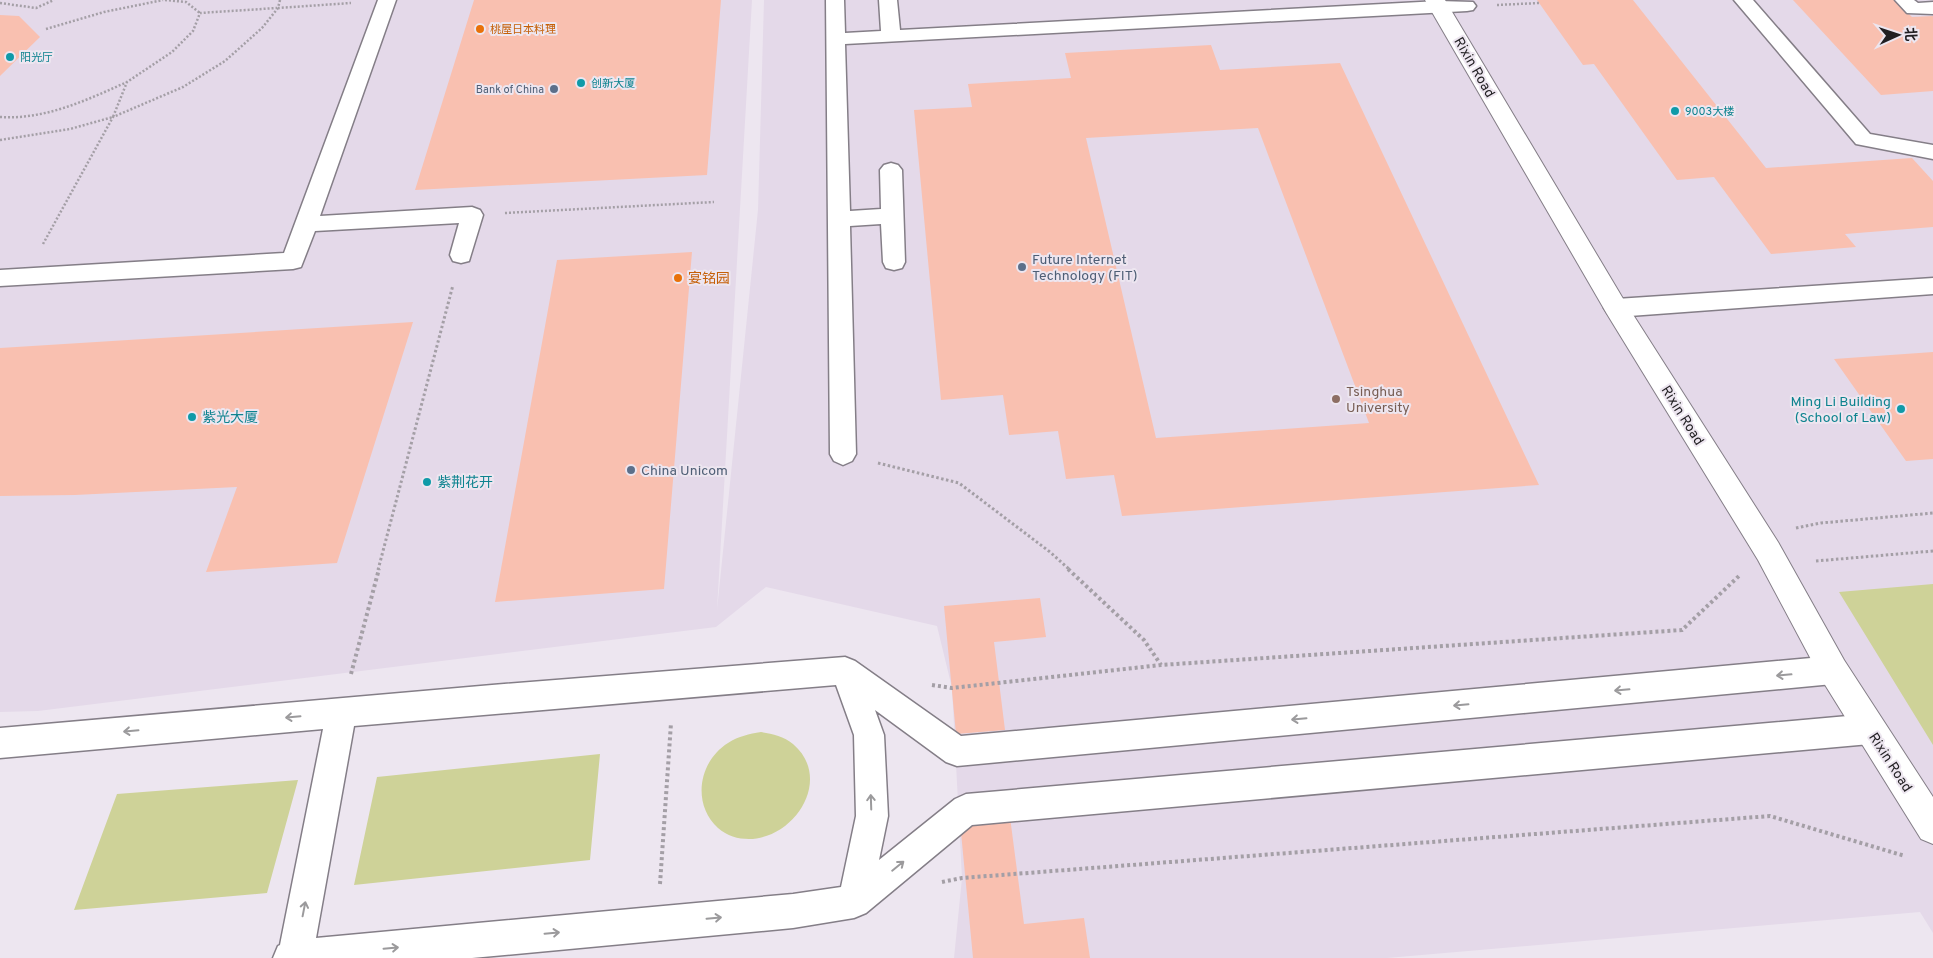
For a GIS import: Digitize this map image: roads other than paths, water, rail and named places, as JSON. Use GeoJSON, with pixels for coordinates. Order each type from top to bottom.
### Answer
{"type":"FeatureCollection","features":[{"type":"Feature","properties":{"kind":"street","name":"Rixin Road"},"geometry":{"type":"LineString","coordinates":[[1437,3],[1616,308],[1772,557],[1833,670],[1933,827]]}},
{"type":"Feature","properties":{"kind":"lane"},"geometry":{"type":"LineString","coordinates":[[0,278],[293,261],[387,0]]}},
{"type":"Feature","properties":{"kind":"lane"},"geometry":{"type":"LineString","coordinates":[[835,0],[843,454]]}},
{"type":"Feature","properties":{"kind":"lane"},"geometry":{"type":"LineString","coordinates":[[888,0],[891,36]]}},
{"type":"Feature","properties":{"kind":"lane"},"geometry":{"type":"LineString","coordinates":[[1743,0],[1867,140],[1933,152]]}},
{"type":"Feature","properties":{"kind":"lane"},"geometry":{"type":"LineString","coordinates":[[1904,0],[1913,9],[1933,8]]}},
{"type":"Feature","properties":{"kind":"lane"},"geometry":{"type":"LineString","coordinates":[[836,40],[1437,3],[1467,6]]}},
{"type":"Feature","properties":{"kind":"lane"},"geometry":{"type":"LineString","coordinates":[[891,170],[894,262]]}},
{"type":"Feature","properties":{"kind":"lane"},"geometry":{"type":"LineString","coordinates":[[306,224],[472,215],[461,255]]}},
{"type":"Feature","properties":{"kind":"lane"},"geometry":{"type":"LineString","coordinates":[[839,219],[892,216]]}},
{"type":"Feature","properties":{"kind":"lane"},"geometry":{"type":"LineString","coordinates":[[1616,308],[1933,286]]}},
{"type":"Feature","properties":{"kind":"lane"},"geometry":{"type":"LineString","coordinates":[[0,743],[844,671],[957,751],[1833,670]]}},
{"type":"Feature","properties":{"kind":"lane"},"geometry":{"type":"LineString","coordinates":[[844,671],[869,735],[872,816],[854,901]]}},
{"type":"Feature","properties":{"kind":"lane"},"geometry":{"type":"LineString","coordinates":[[341,713],[294,958],[793,911],[854,901],[966,810],[1870,729]]}},
{"type":"Feature","properties":{"kind":"place","name":"桃屋日本料理"},"geometry":{"type":"Point","coordinates":[480,29]}},
{"type":"Feature","properties":{"kind":"place","name":"阳光厅"},"geometry":{"type":"Point","coordinates":[10,57]}},
{"type":"Feature","properties":{"kind":"place","name":"创新大厦"},"geometry":{"type":"Point","coordinates":[581,83]}},
{"type":"Feature","properties":{"kind":"place","name":"Bank of China"},"geometry":{"type":"Point","coordinates":[554,89]}},
{"type":"Feature","properties":{"kind":"place","name":"9003大楼"},"geometry":{"type":"Point","coordinates":[1675,111]}},
{"type":"Feature","properties":{"kind":"place","name":"Future Internet Technology (FIT)"},"geometry":{"type":"Point","coordinates":[1022,267]}},
{"type":"Feature","properties":{"kind":"place","name":"宴铭园"},"geometry":{"type":"Point","coordinates":[678,278]}},
{"type":"Feature","properties":{"kind":"place","name":"Tsinghua University"},"geometry":{"type":"Point","coordinates":[1336,399]}},
{"type":"Feature","properties":{"kind":"place","name":"Ming Li Building (School of Law)"},"geometry":{"type":"Point","coordinates":[1901,409]}},
{"type":"Feature","properties":{"kind":"place","name":"紫光大厦"},"geometry":{"type":"Point","coordinates":[192,417]}},
{"type":"Feature","properties":{"kind":"place","name":"China Unicom"},"geometry":{"type":"Point","coordinates":[631,470]}},
{"type":"Feature","properties":{"kind":"place","name":"紫荆花开"},"geometry":{"type":"Point","coordinates":[427,482]}}]}
